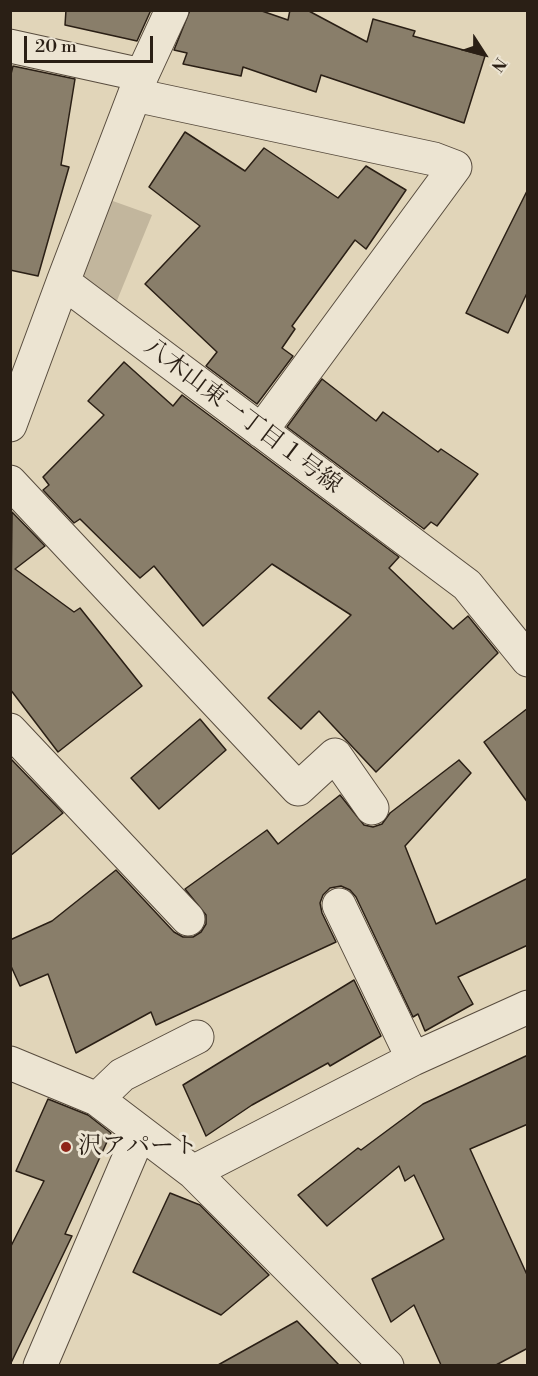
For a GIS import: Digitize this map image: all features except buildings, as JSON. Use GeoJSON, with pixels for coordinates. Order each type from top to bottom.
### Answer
{"type":"FeatureCollection","features":[{"type":"Feature","properties":{"kind":"street"},"geometry":{"type":"LineString","coordinates":[[10,425],[139,85],[172,10]]}},
{"type":"Feature","properties":{"kind":"street"},"geometry":{"type":"LineString","coordinates":[[10,46],[139,85],[434,159],[455,167],[261,431]]}},
{"type":"Feature","properties":{"kind":"street","name":"八木山東一丁目１号線"},"geometry":{"type":"LineString","coordinates":[[63,282],[467,585],[528,660]]}},
{"type":"Feature","properties":{"kind":"street"},"geometry":{"type":"LineString","coordinates":[[10,482],[298,789],[335,755],[372,808]]}},
{"type":"Feature","properties":{"kind":"street"},"geometry":{"type":"LineString","coordinates":[[10,730],[188,919]]}},
{"type":"Feature","properties":{"kind":"street"},"geometry":{"type":"LineString","coordinates":[[339,905],[413,1059]]}},
{"type":"Feature","properties":{"kind":"street"},"geometry":{"type":"LineString","coordinates":[[193,1172],[413,1059],[528,1007]]}},
{"type":"Feature","properties":{"kind":"street"},"geometry":{"type":"LineString","coordinates":[[98,1099],[122,1075],[197,1036]]}},
{"type":"Feature","properties":{"kind":"street"},"geometry":{"type":"LineString","coordinates":[[10,1063],[98,1099],[193,1172],[387,1365]]}},
{"type":"Feature","properties":{"kind":"street"},"geometry":{"type":"LineString","coordinates":[[40,1365],[140,1132]]}},
{"type":"Feature","properties":{"kind":"shaded area"},"geometry":{"type":"Polygon","coordinates":[[[110,200],[152,215],[116,303],[75,278],[110,200]]]}},
{"type":"Feature","properties":{"kind":"place","name":"沢アパート"},"geometry":{"type":"Point","coordinates":[66,1147]}}]}
